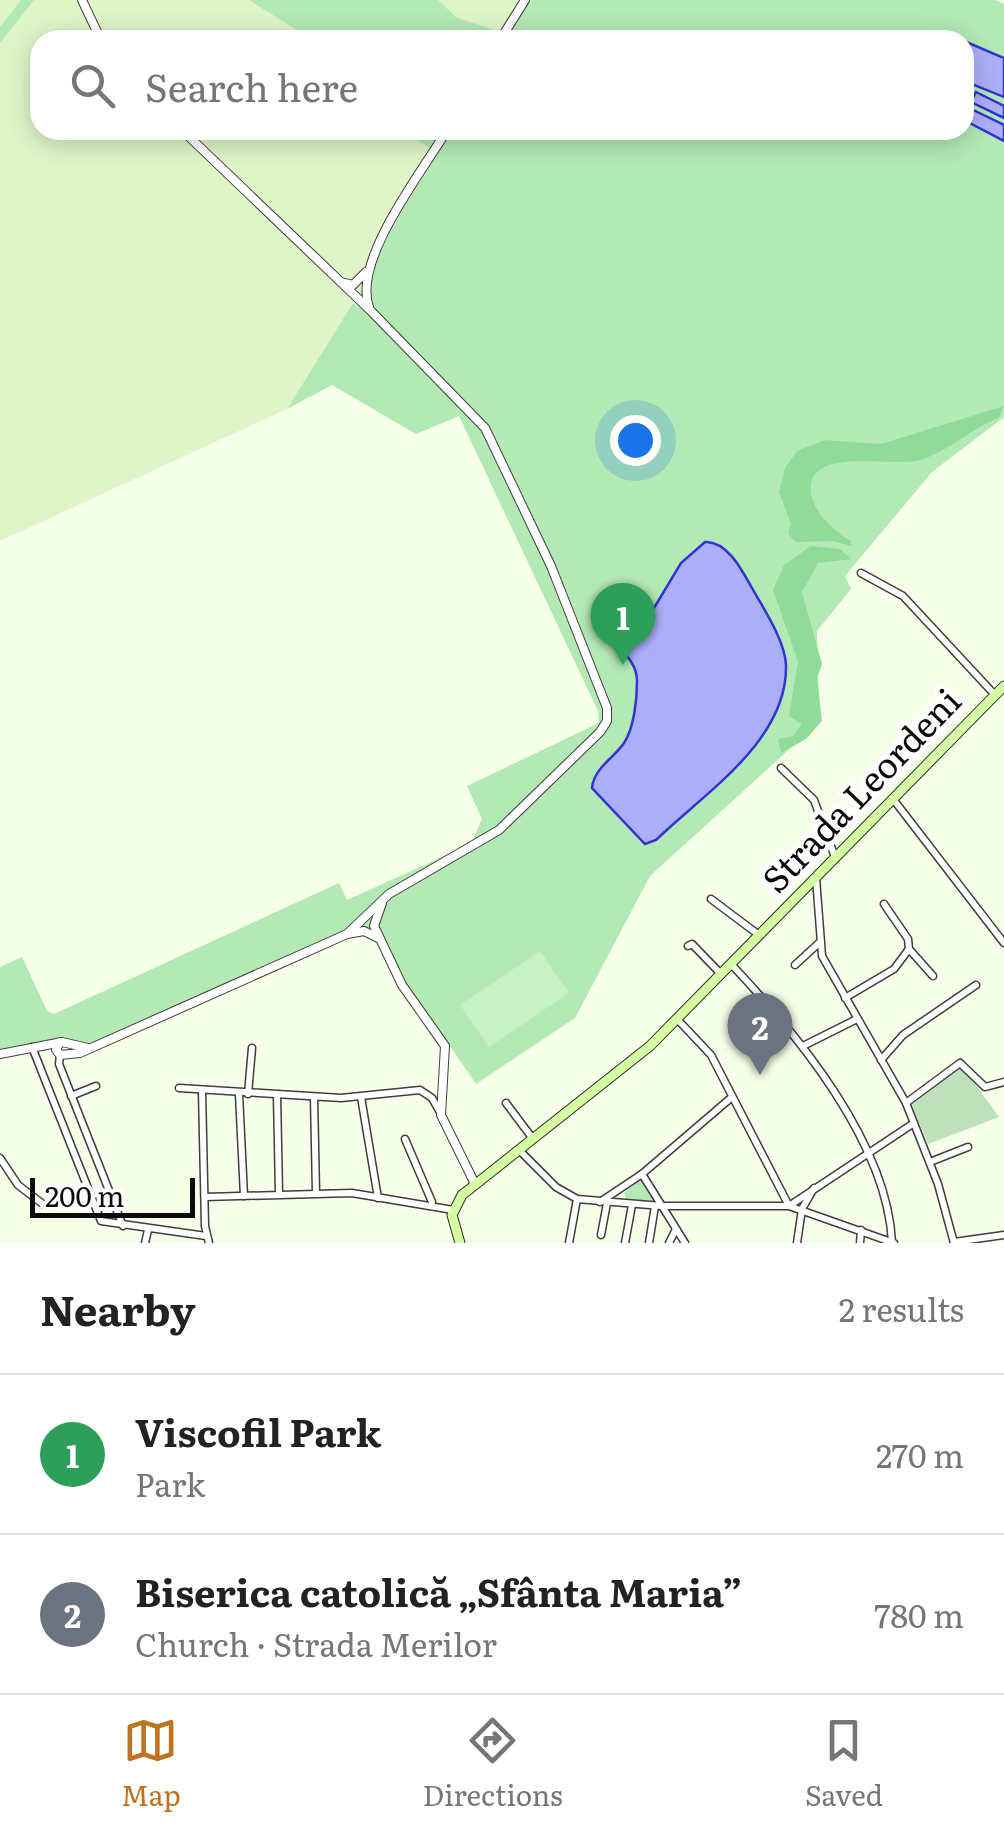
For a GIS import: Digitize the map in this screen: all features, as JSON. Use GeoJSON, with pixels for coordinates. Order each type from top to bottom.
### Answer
{"type":"FeatureCollection","features":[{"type":"Feature","properties":{"kind":"main road","name":"Strada Leordeni"},"geometry":{"type":"LineString","coordinates":[[453,1210],[475,1184],[629,1064],[677,1019],[1004,686]]}},
{"type":"Feature","properties":{"kind":"main road"},"geometry":{"type":"LineString","coordinates":[[453,1210],[460,1243]]}},
{"type":"Feature","properties":{"kind":"street"},"geometry":{"type":"LineString","coordinates":[[82,0],[96,30]]}},
{"type":"Feature","properties":{"kind":"street"},"geometry":{"type":"LineString","coordinates":[[506,30],[525,0]]}},
{"type":"Feature","properties":{"kind":"street"},"geometry":{"type":"LineString","coordinates":[[0,1054],[33,1047],[62,1050],[98,1046],[367,926],[385,897],[500,830],[600,732],[608,712],[551,566],[489,434],[372,311],[358,289],[336,279],[192,140]]}},
{"type":"Feature","properties":{"kind":"street"},"geometry":{"type":"LineString","coordinates":[[358,289],[441,140]]}},
{"type":"Feature","properties":{"kind":"street"},"geometry":{"type":"LineString","coordinates":[[861,573],[903,596],[996,694]]}},
{"type":"Feature","properties":{"kind":"street"},"geometry":{"type":"LineString","coordinates":[[781,768],[814,800],[835,858]]}},
{"type":"Feature","properties":{"kind":"street"},"geometry":{"type":"LineString","coordinates":[[893,799],[1004,943]]}},
{"type":"Feature","properties":{"kind":"street"},"geometry":{"type":"LineString","coordinates":[[816,878],[824,961],[906,1103],[930,1162],[954,1242],[1004,1235]]}},
{"type":"Feature","properties":{"kind":"street","name":"Strada Leordeni"},"geometry":{"type":"LineString","coordinates":[[711,898],[760,935]]}},
{"type":"Feature","properties":{"kind":"street"},"geometry":{"type":"LineString","coordinates":[[884,904],[908,939],[909,949],[933,976]]}},
{"type":"Feature","properties":{"kind":"street"},"geometry":{"type":"LineString","coordinates":[[367,926],[380,939],[402,985],[444,1046],[441,1115]]}},
{"type":"Feature","properties":{"kind":"street"},"geometry":{"type":"LineString","coordinates":[[795,965],[820,942]]}},
{"type":"Feature","properties":{"kind":"street"},"geometry":{"type":"LineString","coordinates":[[688,946],[692,944],[721,974]]}},
{"type":"Feature","properties":{"kind":"street"},"geometry":{"type":"LineString","coordinates":[[845,998],[894,969],[909,949]]}},
{"type":"Feature","properties":{"kind":"street"},"geometry":{"type":"LineString","coordinates":[[732,964],[804,1046],[836,1090],[887,1203],[893,1243]]}},
{"type":"Feature","properties":{"kind":"street"},"geometry":{"type":"LineString","coordinates":[[880,1060],[910,1030],[976,986]]}},
{"type":"Feature","properties":{"kind":"street"},"geometry":{"type":"LineString","coordinates":[[677,1019],[707,1049],[790,1206]]}},
{"type":"Feature","properties":{"kind":"street"},"geometry":{"type":"LineString","coordinates":[[804,1046],[857,1019]]}},
{"type":"Feature","properties":{"kind":"street"},"geometry":{"type":"LineString","coordinates":[[33,1047],[101,1221],[207,1239],[202,1092]]}},
{"type":"Feature","properties":{"kind":"street"},"geometry":{"type":"LineString","coordinates":[[244,1196],[244,1094],[252,1048]]}},
{"type":"Feature","properties":{"kind":"street"},"geometry":{"type":"LineString","coordinates":[[62,1050],[71,1096],[123,1226]]}},
{"type":"Feature","properties":{"kind":"street"},"geometry":{"type":"LineString","coordinates":[[906,1103],[960,1063],[985,1087],[1004,1082]]}},
{"type":"Feature","properties":{"kind":"street"},"geometry":{"type":"LineString","coordinates":[[71,1096],[96,1086]]}},
{"type":"Feature","properties":{"kind":"street"},"geometry":{"type":"LineString","coordinates":[[179,1088],[314,1097],[361,1097],[420,1090],[432,1098],[475,1184]]}},
{"type":"Feature","properties":{"kind":"street"},"geometry":{"type":"LineString","coordinates":[[277,1095],[279,1194]]}},
{"type":"Feature","properties":{"kind":"street"},"geometry":{"type":"LineString","coordinates":[[314,1097],[316,1193]]}},
{"type":"Feature","properties":{"kind":"street"},"geometry":{"type":"LineString","coordinates":[[361,1097],[378,1198]]}},
{"type":"Feature","properties":{"kind":"street"},"geometry":{"type":"LineString","coordinates":[[600,1235],[603,1202],[732,1097]]}},
{"type":"Feature","properties":{"kind":"street"},"geometry":{"type":"LineString","coordinates":[[506,1103],[534,1139]]}},
{"type":"Feature","properties":{"kind":"street"},"geometry":{"type":"LineString","coordinates":[[790,1206],[818,1183],[914,1123]]}},
{"type":"Feature","properties":{"kind":"street"},"geometry":{"type":"LineString","coordinates":[[405,1139],[432,1203]]}},
{"type":"Feature","properties":{"kind":"street"},"geometry":{"type":"LineString","coordinates":[[930,1162],[968,1147]]}},
{"type":"Feature","properties":{"kind":"street"},"geometry":{"type":"LineString","coordinates":[[519,1150],[560,1191],[577,1199],[659,1206],[790,1206],[893,1243]]}},
{"type":"Feature","properties":{"kind":"street"},"geometry":{"type":"LineString","coordinates":[[0,1158],[18,1185],[44,1205]]}},
{"type":"Feature","properties":{"kind":"street"},"geometry":{"type":"LineString","coordinates":[[642,1174],[685,1243]]}},
{"type":"Feature","properties":{"kind":"street"},"geometry":{"type":"LineString","coordinates":[[797,1243],[802,1209],[818,1183]]}},
{"type":"Feature","properties":{"kind":"street"},"geometry":{"type":"LineString","coordinates":[[205,1198],[316,1193],[432,1203],[453,1210]]}},
{"type":"Feature","properties":{"kind":"street"},"geometry":{"type":"LineString","coordinates":[[569,1243],[577,1199]]}},
{"type":"Feature","properties":{"kind":"street"},"geometry":{"type":"LineString","coordinates":[[626,1243],[632,1204]]}},
{"type":"Feature","properties":{"kind":"street"},"geometry":{"type":"LineString","coordinates":[[649,1243],[659,1206]]}},
{"type":"Feature","properties":{"kind":"street"},"geometry":{"type":"LineString","coordinates":[[669,1243],[676,1229]]}},
{"type":"Feature","properties":{"kind":"street"},"geometry":{"type":"LineString","coordinates":[[145,1243],[148,1230]]}},
{"type":"Feature","properties":{"kind":"street"},"geometry":{"type":"LineString","coordinates":[[860,1243],[861,1230]]}},
{"type":"Feature","properties":{"kind":"green space"},"geometry":{"type":"Polygon","coordinates":[[[0,0],[530,0],[511,30],[30,30],[30,140],[446,140],[372,267],[369,295],[359,308],[353,303],[287,409],[0,541],[0,0]]]}},
{"type":"Feature","properties":{"kind":"green space"},"geometry":{"type":"Polygon","coordinates":[[[21,0],[34,0],[0,43],[0,27],[21,0]]]}},
{"type":"Feature","properties":{"kind":"green space"},"geometry":{"type":"Polygon","coordinates":[[[249,0],[438,0],[457,18],[495,30],[297,30],[249,0]]]}},
{"type":"Feature","properties":{"kind":"green space"},"geometry":{"type":"Polygon","coordinates":[[[530,0],[995,0],[1004,4],[1004,417],[932,472],[845,576],[851,589],[817,631],[819,707],[806,734],[650,876],[575,1018],[476,1084],[375,937],[355,934],[102,1040],[78,1046],[56,1039],[0,1051],[0,967],[22,957],[47,1011],[54,1014],[339,883],[347,900],[471,844],[482,819],[467,786],[599,723],[598,711],[459,416],[416,434],[332,385],[287,409],[353,303],[359,308],[364,301],[384,244],[446,140],[974,140],[974,30],[511,30],[530,0]]]}},
{"type":"Feature","properties":{"kind":"green space"},"geometry":{"type":"Polygon","coordinates":[[[417,140],[436,140],[431,149],[417,140]]]}},
{"type":"Feature","properties":{"kind":"green space"},"geometry":{"type":"Polygon","coordinates":[[[1004,406],[999,418],[923,459],[854,461],[822,469],[813,478],[813,501],[826,521],[851,541],[851,546],[833,541],[796,542],[788,534],[791,524],[779,492],[785,468],[797,451],[825,440],[881,444],[1004,406]]]}},
{"type":"Feature","properties":{"kind":"green space"},"geometry":{"type":"Polygon","coordinates":[[[811,546],[840,549],[851,559],[818,563],[802,592],[822,664],[817,678],[822,721],[806,739],[781,753],[778,739],[793,736],[802,724],[789,716],[798,662],[773,590],[784,565],[811,546]]]}},
{"type":"Feature","properties":{"kind":"green space"},"geometry":{"type":"Polygon","coordinates":[[[540,951],[569,993],[489,1047],[460,1005],[540,951]]]}},
{"type":"Feature","properties":{"kind":"green space"},"geometry":{"type":"Polygon","coordinates":[[[962,1066],[999,1117],[928,1144],[912,1105],[962,1066]]]}},
{"type":"Feature","properties":{"kind":"green space"},"geometry":{"type":"Polygon","coordinates":[[[642,1178],[656,1202],[627,1201],[624,1193],[642,1178]]]}},
{"type":"Feature","properties":{"kind":"water"},"geometry":{"type":"Polygon","coordinates":[[[974,45],[1004,58],[1004,97],[974,85],[974,45]]]}},
{"type":"Feature","properties":{"kind":"water"},"geometry":{"type":"Polygon","coordinates":[[[976,92],[1004,106],[1004,118],[974,103],[976,92]]]}},
{"type":"Feature","properties":{"kind":"water"},"geometry":{"type":"Polygon","coordinates":[[[974,110],[1004,125],[1004,141],[974,125],[974,110]]]}},
{"type":"Feature","properties":{"kind":"water"},"geometry":{"type":"Polygon","coordinates":[[[705,542],[720,546],[733,558],[773,625],[785,656],[783,692],[773,718],[739,764],[656,840],[645,844],[592,788],[600,769],[627,737],[636,697],[636,672],[610,636],[605,620],[614,612],[654,608],[681,563],[705,542]]]}},
{"type":"Feature","properties":{"kind":"place","name":"Viscofil Park"},"geometry":{"type":"Point","coordinates":[623,665]}},
{"type":"Feature","properties":{"kind":"place","name":"Biserica catolică „Sfânta Maria”"},"geometry":{"type":"Point","coordinates":[760,1075]}}]}
